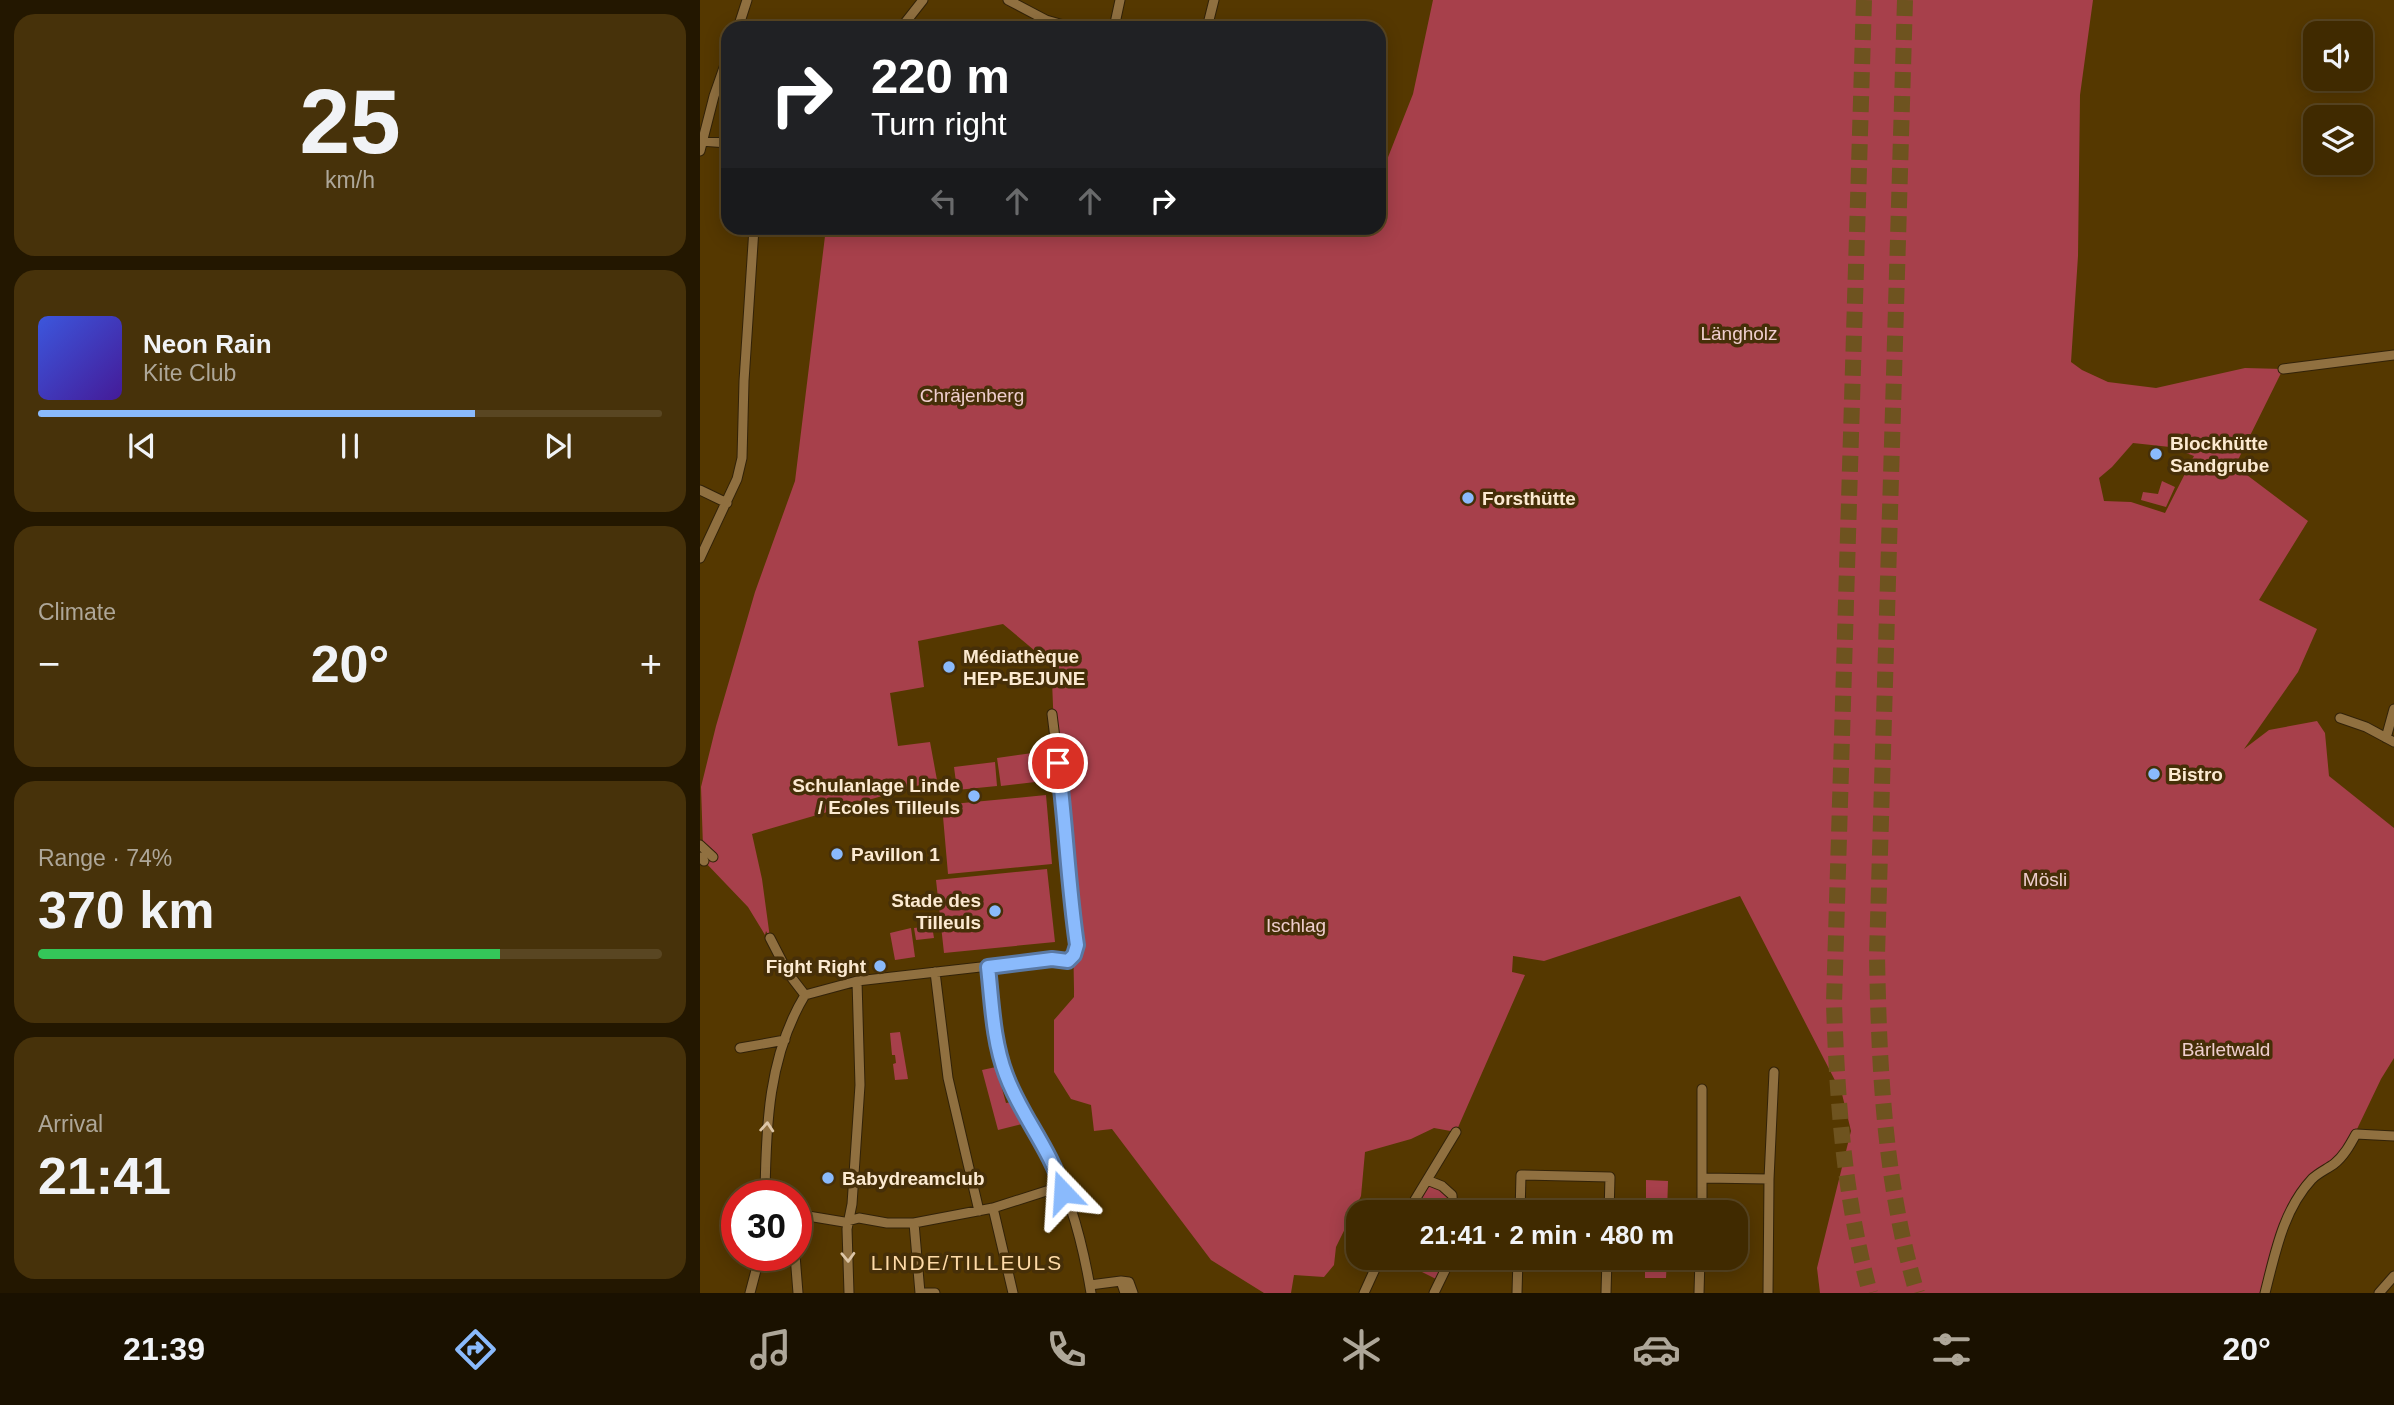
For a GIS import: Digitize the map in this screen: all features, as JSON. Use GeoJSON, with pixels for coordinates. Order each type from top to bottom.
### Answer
{"type":"FeatureCollection","features":[{"type":"Feature","properties":{"kind":"street"},"geometry":{"type":"LineString","coordinates":[[740,21],[747,0]]}},
{"type":"Feature","properties":{"kind":"street"},"geometry":{"type":"LineString","coordinates":[[906,21],[923,0]]}},
{"type":"Feature","properties":{"kind":"street"},"geometry":{"type":"LineString","coordinates":[[1008,0],[1049,21]]}},
{"type":"Feature","properties":{"kind":"street"},"geometry":{"type":"LineString","coordinates":[[1116,21],[1120,0]]}},
{"type":"Feature","properties":{"kind":"street"},"geometry":{"type":"LineString","coordinates":[[1210,21],[1214,0]]}},
{"type":"Feature","properties":{"kind":"street"},"geometry":{"type":"LineString","coordinates":[[721,78],[700,144],[721,143]]}},
{"type":"Feature","properties":{"kind":"street"},"geometry":{"type":"LineString","coordinates":[[700,558],[727,503],[742,458],[744,370],[754,235]]}},
{"type":"Feature","properties":{"kind":"street"},"geometry":{"type":"LineString","coordinates":[[2283,369],[2394,355]]}},
{"type":"Feature","properties":{"kind":"street"},"geometry":{"type":"LineString","coordinates":[[700,490],[727,503]]}},
{"type":"Feature","properties":{"kind":"street"},"geometry":{"type":"LineString","coordinates":[[2340,718],[2366,727],[2390,740],[2394,709]]}},
{"type":"Feature","properties":{"kind":"street"},"geometry":{"type":"LineString","coordinates":[[765,1180],[770,1092],[796,1009],[805,995],[857,981],[1052,959],[1068,961],[1074,955],[1077,945],[1052,713]]}},
{"type":"Feature","properties":{"kind":"street"},"geometry":{"type":"LineString","coordinates":[[700,845],[706,858]]}},
{"type":"Feature","properties":{"kind":"street"},"geometry":{"type":"LineString","coordinates":[[770,938],[788,973],[805,995]]}},
{"type":"Feature","properties":{"kind":"street"},"geometry":{"type":"LineString","coordinates":[[988,967],[997,1041],[1006,1074],[1019,1103],[1045,1146],[1062,1186],[1078,1233],[1091,1289],[1121,1281],[1129,1282],[1133,1293]]}},
{"type":"Feature","properties":{"kind":"street"},"geometry":{"type":"LineString","coordinates":[[935,972],[948,1078],[979,1211]]}},
{"type":"Feature","properties":{"kind":"street"},"geometry":{"type":"LineString","coordinates":[[849,1293],[848,1229],[860,1085],[857,981]]}},
{"type":"Feature","properties":{"kind":"street"},"geometry":{"type":"LineString","coordinates":[[740,1048],[785,1040]]}},
{"type":"Feature","properties":{"kind":"street"},"geometry":{"type":"LineString","coordinates":[[1768,1293],[1774,1072]]}},
{"type":"Feature","properties":{"kind":"street"},"geometry":{"type":"LineString","coordinates":[[1702,1088],[1703,1200]]}},
{"type":"Feature","properties":{"kind":"street"},"geometry":{"type":"LineString","coordinates":[[1415,1200],[1456,1132]]}},
{"type":"Feature","properties":{"kind":"street"},"geometry":{"type":"LineString","coordinates":[[2265,1293],[2277,1244],[2295,1203],[2314,1177],[2342,1156],[2356,1134],[2394,1136]]}},
{"type":"Feature","properties":{"kind":"street"},"geometry":{"type":"LineString","coordinates":[[1520,1200],[1521,1175],[1610,1177],[1609,1200]]}},
{"type":"Feature","properties":{"kind":"street"},"geometry":{"type":"LineString","coordinates":[[1704,1178],[1769,1179]]}},
{"type":"Feature","properties":{"kind":"street"},"geometry":{"type":"LineString","coordinates":[[1427,1180],[1442,1186],[1452,1195],[1452,1200]]}},
{"type":"Feature","properties":{"kind":"street"},"geometry":{"type":"LineString","coordinates":[[812,1216],[850,1222],[859,1218],[887,1223],[914,1223],[993,1208],[1062,1186]]}},
{"type":"Feature","properties":{"kind":"street"},"geometry":{"type":"LineString","coordinates":[[993,1208],[1013,1293]]}},
{"type":"Feature","properties":{"kind":"street"},"geometry":{"type":"LineString","coordinates":[[914,1223],[920,1293]]}},
{"type":"Feature","properties":{"kind":"street"},"geometry":{"type":"LineString","coordinates":[[1364,1293],[1375,1270]]}},
{"type":"Feature","properties":{"kind":"street"},"geometry":{"type":"LineString","coordinates":[[1434,1293],[1445,1270]]}},
{"type":"Feature","properties":{"kind":"street"},"geometry":{"type":"LineString","coordinates":[[1517,1293],[1518,1270]]}},
{"type":"Feature","properties":{"kind":"street"},"geometry":{"type":"LineString","coordinates":[[1606,1293],[1607,1270]]}},
{"type":"Feature","properties":{"kind":"street"},"geometry":{"type":"LineString","coordinates":[[1699,1293],[1700,1270]]}},
{"type":"Feature","properties":{"kind":"street"},"geometry":{"type":"LineString","coordinates":[[750,1293],[756,1271]]}},
{"type":"Feature","properties":{"kind":"street"},"geometry":{"type":"LineString","coordinates":[[796,1271],[798,1293]]}},
{"type":"Feature","properties":{"kind":"street"},"geometry":{"type":"LineString","coordinates":[[2379,1293],[2394,1276]]}},
{"type":"Feature","properties":{"kind":"street"},"geometry":{"type":"LineString","coordinates":[[1121,1281],[1125,1293]]}},
{"type":"Feature","properties":{"kind":"street"},"geometry":{"type":"LineString","coordinates":[[925,1293],[934,1293]]}},
{"type":"Feature","properties":{"kind":"green space"},"geometry":{"type":"Polygon","coordinates":[[[1433,0],[2093,0],[2080,95],[2078,256],[2071,362],[2108,382],[2156,388],[2245,368],[2283,369],[2235,466],[2308,521],[2259,600],[2317,629],[2298,672],[2244,749],[2269,730],[2317,721],[2325,733],[2329,776],[2394,828],[2394,1058],[2347,1150],[2314,1177],[2292,1209],[2265,1293],[1820,1293],[1817,1268],[1851,1131],[1842,1094],[1740,896],[1544,961],[1513,956],[1512,972],[1525,975],[1456,1132],[1434,1128],[1411,1139],[1365,1152],[1361,1196],[1359,1200],[1346,1200],[1346,1227],[1336,1247],[1334,1265],[1324,1277],[1294,1275],[1291,1293],[1264,1293],[1211,1260],[1112,1129],[1094,1131],[1091,1105],[1071,1099],[1054,1072],[1054,1020],[1074,997],[1071,914],[1056,748],[1052,665],[1003,624],[918,641],[924,687],[890,693],[898,746],[930,742],[937,780],[752,834],[762,879],[770,938],[766,931],[765,935],[748,907],[704,861],[701,850],[701,787],[755,592],[795,481],[825,235],[1386,235],[1386,162],[1413,94],[1433,0]],[[2133,443],[2099,478],[2104,501],[2131,502],[2165,513],[2194,456],[2170,447],[2133,443]]]}},
{"type":"Feature","properties":{"kind":"green space"},"geometry":{"type":"Polygon","coordinates":[[[2162,481],[2175,487],[2166,507],[2141,500],[2143,492],[2158,494],[2162,481]]]}},
{"type":"Feature","properties":{"kind":"green space"},"geometry":{"type":"Polygon","coordinates":[[[1040,752],[1044,781],[1001,786],[997,758],[1040,752]]]}},
{"type":"Feature","properties":{"kind":"green space"},"geometry":{"type":"Polygon","coordinates":[[[995,762],[997,786],[957,790],[954,767],[995,762]]]}},
{"type":"Feature","properties":{"kind":"green space"},"geometry":{"type":"Polygon","coordinates":[[[1046,795],[1052,864],[948,874],[942,805],[1046,795]]]}},
{"type":"Feature","properties":{"kind":"green space","name":"Stade des Tilleuls"},"geometry":{"type":"Polygon","coordinates":[[[1047,869],[1055,942],[944,953],[936,880],[1047,869]]]}},
{"type":"Feature","properties":{"kind":"green space"},"geometry":{"type":"Polygon","coordinates":[[[932,926],[934,938],[916,940],[914,928],[932,926]]]}},
{"type":"Feature","properties":{"kind":"green space"},"geometry":{"type":"Polygon","coordinates":[[[911,928],[915,957],[895,960],[890,933],[911,928]]]}},
{"type":"Feature","properties":{"kind":"green space"},"geometry":{"type":"Polygon","coordinates":[[[900,1032],[908,1079],[895,1080],[893,1064],[896,1063],[895,1055],[892,1055],[890,1033],[900,1032]]]}},
{"type":"Feature","properties":{"kind":"green space"},"geometry":{"type":"Polygon","coordinates":[[[996,1067],[1006,1103],[1013,1102],[1026,1123],[998,1130],[982,1070],[996,1067]]]}},
{"type":"Feature","properties":{"kind":"green space"},"geometry":{"type":"Polygon","coordinates":[[[1646,1180],[1668,1181],[1667,1200],[1646,1200],[1646,1180]]]}},
{"type":"Feature","properties":{"kind":"green space"},"geometry":{"type":"Polygon","coordinates":[[[1433,1185],[1448,1200],[1418,1200],[1426,1187],[1433,1185]]]}},
{"type":"Feature","properties":{"kind":"green space"},"geometry":{"type":"Polygon","coordinates":[[[1418,1270],[1443,1270],[1438,1280],[1418,1270]]]}},
{"type":"Feature","properties":{"kind":"green space"},"geometry":{"type":"Polygon","coordinates":[[[1645,1270],[1666,1270],[1666,1278],[1645,1278],[1645,1270]]]}},
{"type":"Feature","properties":{"kind":"tunnel"},"geometry":{"type":"LineString","coordinates":[[1864,0],[1834,1003],[1843,1149],[1854,1221],[1870,1293]]}},
{"type":"Feature","properties":{"kind":"tunnel"},"geometry":{"type":"LineString","coordinates":[[1905,0],[1877,955],[1879,1040],[1890,1168],[1917,1293]]}},
{"type":"Feature","properties":{"kind":"place","name":"Blockhütte Sandgrube"},"geometry":{"type":"Point","coordinates":[2156,454]}},
{"type":"Feature","properties":{"kind":"place","name":"Forsthütte"},"geometry":{"type":"Point","coordinates":[1468,498]}},
{"type":"Feature","properties":{"kind":"place","name":"Médiathèque HEP-BEJUNE"},"geometry":{"type":"Point","coordinates":[949,667]}},
{"type":"Feature","properties":{"kind":"place","name":"Bistro"},"geometry":{"type":"Point","coordinates":[2154,774]}},
{"type":"Feature","properties":{"kind":"place","name":"Schulanlage Linde / Ecoles Tilleuls"},"geometry":{"type":"Point","coordinates":[974,796]}},
{"type":"Feature","properties":{"kind":"place","name":"Pavillon 1"},"geometry":{"type":"Point","coordinates":[837,854]}},
{"type":"Feature","properties":{"kind":"place","name":"Stade des Tilleuls"},"geometry":{"type":"Point","coordinates":[995,911]}},
{"type":"Feature","properties":{"kind":"place","name":"Fight Right"},"geometry":{"type":"Point","coordinates":[880,966]}},
{"type":"Feature","properties":{"kind":"place","name":"Babydreamclub"},"geometry":{"type":"Point","coordinates":[828,1178]}},
{"type":"Feature","properties":{"kind":"district","name":"LINDE/TILLEULS"},"geometry":{"type":"Point","coordinates":[967,1263]}},
{"type":"Feature","properties":{"kind":"route"},"geometry":{"type":"LineString","coordinates":[[1058,763],[1068,880],[1077,945],[1074,955],[1068,961],[1052,959],[988,967],[997,1041],[1006,1074],[1019,1103],[1053,1161],[1063,1192]]}},
{"type":"Feature","properties":{"kind":"park label","name":"Längholz"},"geometry":{"type":"Point","coordinates":[1739,333]}},
{"type":"Feature","properties":{"kind":"park label","name":"Chräjenberg"},"geometry":{"type":"Point","coordinates":[972,395]}},
{"type":"Feature","properties":{"kind":"park label","name":"Mösli"},"geometry":{"type":"Point","coordinates":[2045,879]}},
{"type":"Feature","properties":{"kind":"park label","name":"Ischlag"},"geometry":{"type":"Point","coordinates":[1296,925]}},
{"type":"Feature","properties":{"kind":"park label","name":"Bärletwald"},"geometry":{"type":"Point","coordinates":[2226,1049]}}]}
